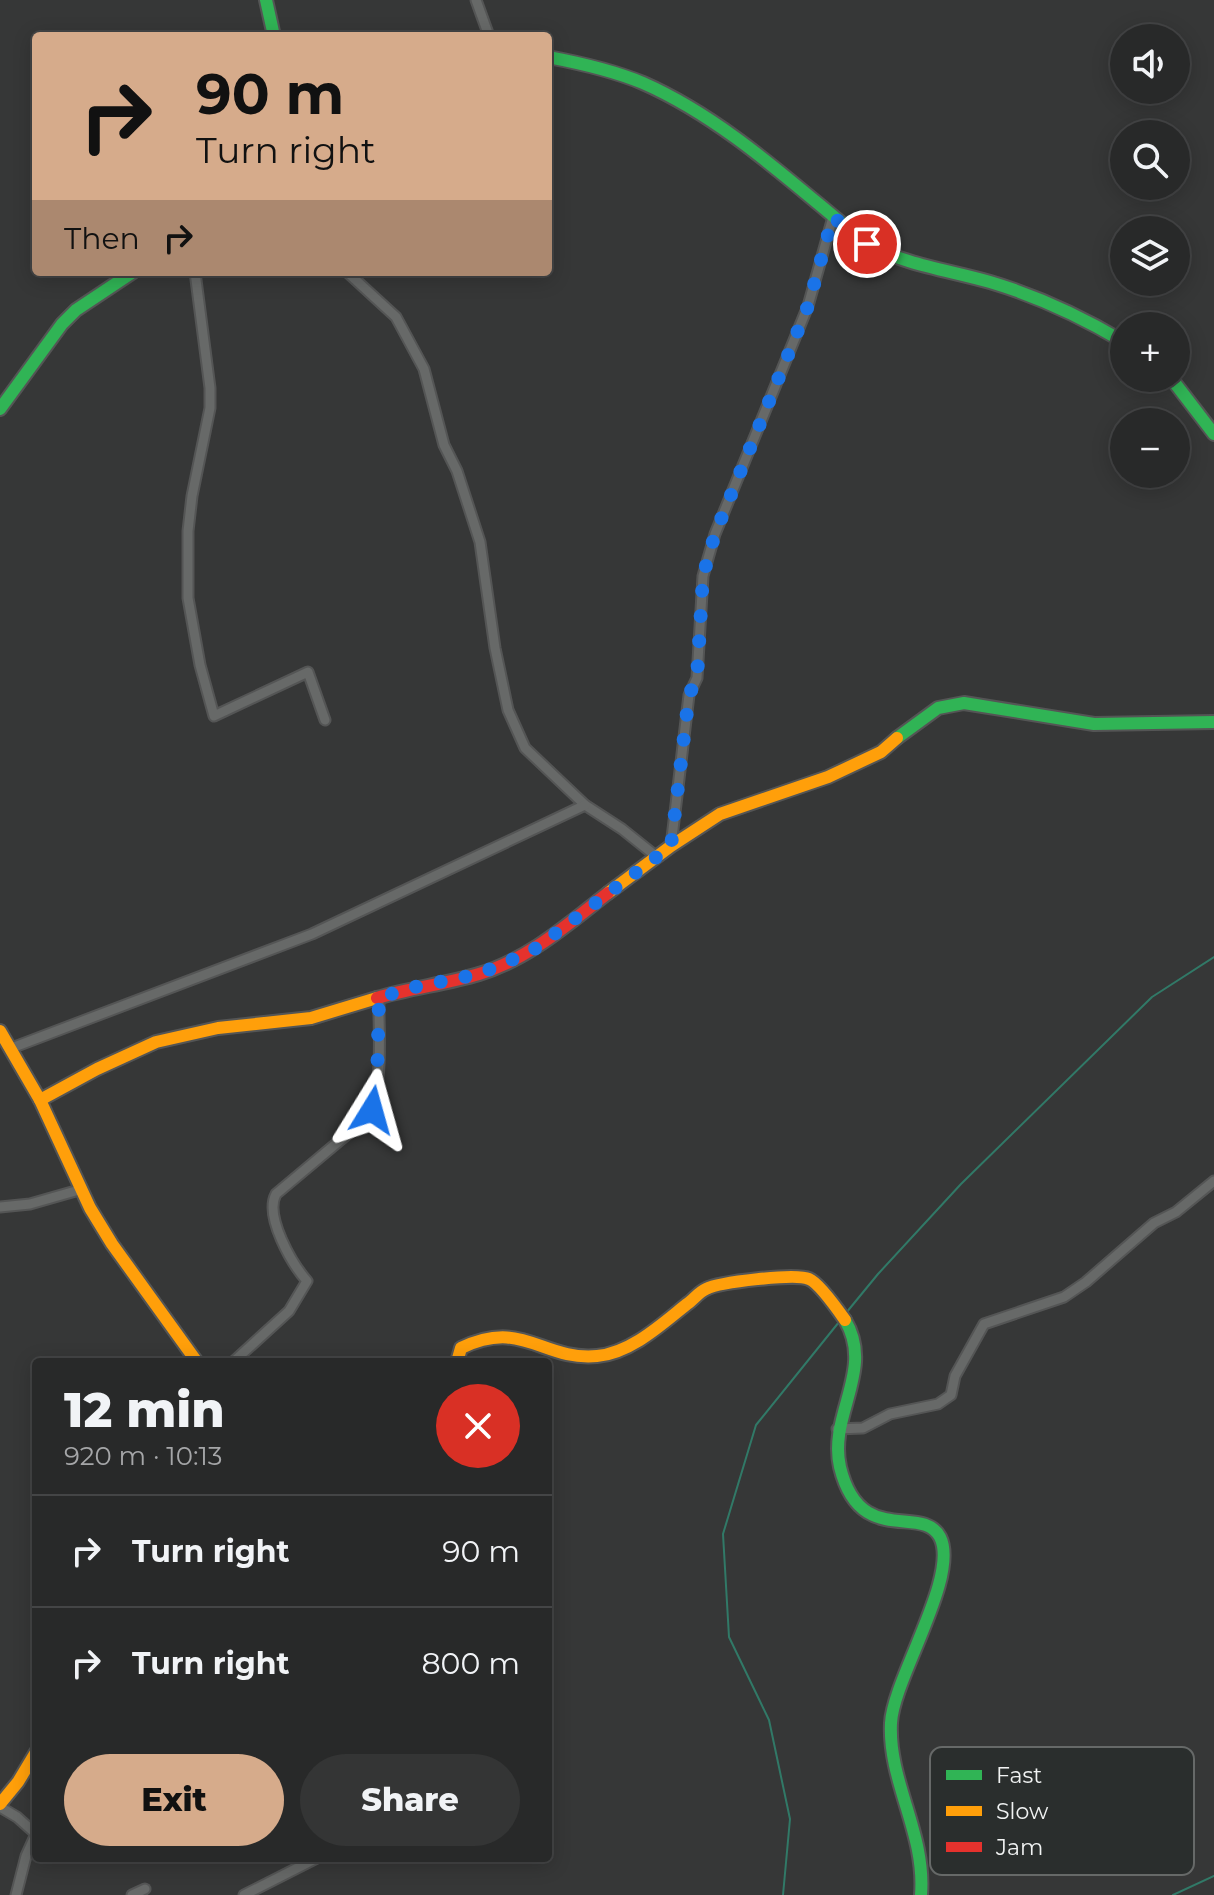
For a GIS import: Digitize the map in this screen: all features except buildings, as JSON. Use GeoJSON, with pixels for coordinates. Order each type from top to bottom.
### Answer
{"type":"FeatureCollection","features":[{"type":"Feature","properties":{"kind":"street"},"geometry":{"type":"LineString","coordinates":[[266,0],[273,32]]}},
{"type":"Feature","properties":{"kind":"street"},"geometry":{"type":"LineString","coordinates":[[476,0],[488,32]]}},
{"type":"Feature","properties":{"kind":"street"},"geometry":{"type":"LineString","coordinates":[[552,58],[621,75],[690,105],[757,153],[867,244],[888,255],[994,283],[1086,319],[1110,334]]}},
{"type":"Feature","properties":{"kind":"street"},"geometry":{"type":"LineString","coordinates":[[671,846],[689,695],[697,678],[703,576],[715,534],[808,306],[833,217]]}},
{"type":"Feature","properties":{"kind":"street"},"geometry":{"type":"LineString","coordinates":[[0,409],[62,324],[76,310],[127,276]]}},
{"type":"Feature","properties":{"kind":"street"},"geometry":{"type":"LineString","coordinates":[[196,276],[210,408],[192,496],[188,531],[188,598],[200,665],[214,716],[308,672],[325,720]]}},
{"type":"Feature","properties":{"kind":"street"},"geometry":{"type":"LineString","coordinates":[[351,276],[396,317],[424,369],[444,445],[457,471],[480,542],[495,648],[508,710],[525,748],[585,805],[657,857]]}},
{"type":"Feature","properties":{"kind":"street"},"geometry":{"type":"LineString","coordinates":[[1182,392],[1214,434]]}},
{"type":"Feature","properties":{"kind":"street"},"geometry":{"type":"LineString","coordinates":[[40,1100],[156,1042],[218,1028],[311,1018],[410,988],[479,974],[532,951],[671,846],[720,814],[828,777],[881,752],[913,724],[938,708],[964,703],[1094,724],[1214,722]]}},
{"type":"Feature","properties":{"kind":"street"},"geometry":{"type":"LineString","coordinates":[[9,1049],[312,934],[585,805]]}},
{"type":"Feature","properties":{"kind":"street"},"geometry":{"type":"LineString","coordinates":[[237,1358],[289,1311],[307,1281],[286,1250],[273,1200],[276,1194],[372,1110],[377,1083],[379,998]]}},
{"type":"Feature","properties":{"kind":"street"},"geometry":{"type":"LineString","coordinates":[[0,1031],[63,1146],[79,1190],[112,1244],[194,1358]]}},
{"type":"Feature","properties":{"kind":"street"},"geometry":{"type":"LineString","coordinates":[[837,1429],[863,1428],[890,1414],[938,1404],[951,1395],[955,1376],[984,1324],[1064,1297],[1154,1223],[1176,1212],[1214,1181]]}},
{"type":"Feature","properties":{"kind":"street"},"geometry":{"type":"LineString","coordinates":[[0,1207],[30,1204],[79,1190]]}},
{"type":"Feature","properties":{"kind":"street"},"geometry":{"type":"LineString","coordinates":[[458,1358],[461,1348],[482,1338],[510,1336],[575,1356],[600,1356],[629,1345],[656,1329],[707,1288],[791,1275],[811,1279],[844,1318],[857,1350],[850,1389],[837,1429],[842,1475],[861,1509],[882,1521],[916,1522],[929,1527],[941,1540],[944,1550],[935,1590],[891,1718],[891,1752],[914,1832],[920,1861],[921,1895]]}},
{"type":"Feature","properties":{"kind":"street"},"geometry":{"type":"LineString","coordinates":[[32,1759],[0,1805],[32,1831]]}},
{"type":"Feature","properties":{"kind":"street"},"geometry":{"type":"LineString","coordinates":[[16,1895],[32,1843]]}},
{"type":"Feature","properties":{"kind":"street"},"geometry":{"type":"LineString","coordinates":[[244,1895],[309,1862]]}},
{"type":"Feature","properties":{"kind":"street"},"geometry":{"type":"LineString","coordinates":[[132,1895],[145,1889]]}},
{"type":"Feature","properties":{"kind":"waterway"},"geometry":{"type":"LineString","coordinates":[[846,1313],[961,1184],[1152,997],[1214,957]]}},
{"type":"Feature","properties":{"kind":"waterway"},"geometry":{"type":"LineString","coordinates":[[783,1895],[790,1819],[769,1720],[729,1637],[723,1534],[756,1425],[839,1322]]}},
{"type":"Feature","properties":{"kind":"waterway"},"geometry":{"type":"LineString","coordinates":[[1173,1895],[1214,1876]]}},
{"type":"Feature","properties":{"kind":"traffic: fast"},"geometry":{"type":"LineString","coordinates":[[266,0],[273,32]]}},
{"type":"Feature","properties":{"kind":"traffic: fast"},"geometry":{"type":"LineString","coordinates":[[552,58],[620,74],[674,98],[760,156],[867,244],[912,262],[1025,294],[1110,334]]}},
{"type":"Feature","properties":{"kind":"traffic: fast"},"geometry":{"type":"LineString","coordinates":[[0,409],[62,324],[76,310],[127,276]]}},
{"type":"Feature","properties":{"kind":"traffic: fast"},"geometry":{"type":"LineString","coordinates":[[1182,392],[1214,434]]}},
{"type":"Feature","properties":{"kind":"traffic: fast"},"geometry":{"type":"LineString","coordinates":[[897,738],[938,708],[964,703],[1094,724],[1214,722]]}},
{"type":"Feature","properties":{"kind":"traffic: fast"},"geometry":{"type":"LineString","coordinates":[[845,1320],[853,1339],[855,1357],[838,1448],[840,1467],[849,1492],[862,1508],[876,1516],[920,1523],[931,1528],[940,1537],[944,1554],[934,1601],[902,1681],[891,1723],[895,1766],[918,1850],[921,1895]]}},
{"type":"Feature","properties":{"kind":"traffic: slow"},"geometry":{"type":"LineString","coordinates":[[608,893],[720,814],[828,777],[881,752],[897,738]]}},
{"type":"Feature","properties":{"kind":"traffic: slow"},"geometry":{"type":"LineString","coordinates":[[40,1100],[156,1042],[218,1028],[311,1018],[377,998]]}},
{"type":"Feature","properties":{"kind":"traffic: slow"},"geometry":{"type":"LineString","coordinates":[[0,1031],[40,1100],[90,1208],[112,1244],[194,1358]]}},
{"type":"Feature","properties":{"kind":"traffic: slow"},"geometry":{"type":"LineString","coordinates":[[458,1358],[461,1348],[501,1337],[578,1356],[610,1354],[634,1344],[706,1289],[758,1279],[809,1279],[823,1291],[845,1320]]}},
{"type":"Feature","properties":{"kind":"traffic: slow"},"geometry":{"type":"LineString","coordinates":[[0,1804],[32,1759]]}},
{"type":"Feature","properties":{"kind":"traffic: jam"},"geometry":{"type":"LineString","coordinates":[[377,998],[466,977],[515,959],[547,940],[608,893]]}},
{"type":"Feature","properties":{"kind":"route"},"geometry":{"type":"LineString","coordinates":[[372,1110],[377,1083],[379,998],[410,988],[479,974],[532,951],[671,846],[689,695],[697,678],[703,576],[715,534],[795,342],[818,276],[833,217],[867,244]]}}]}
